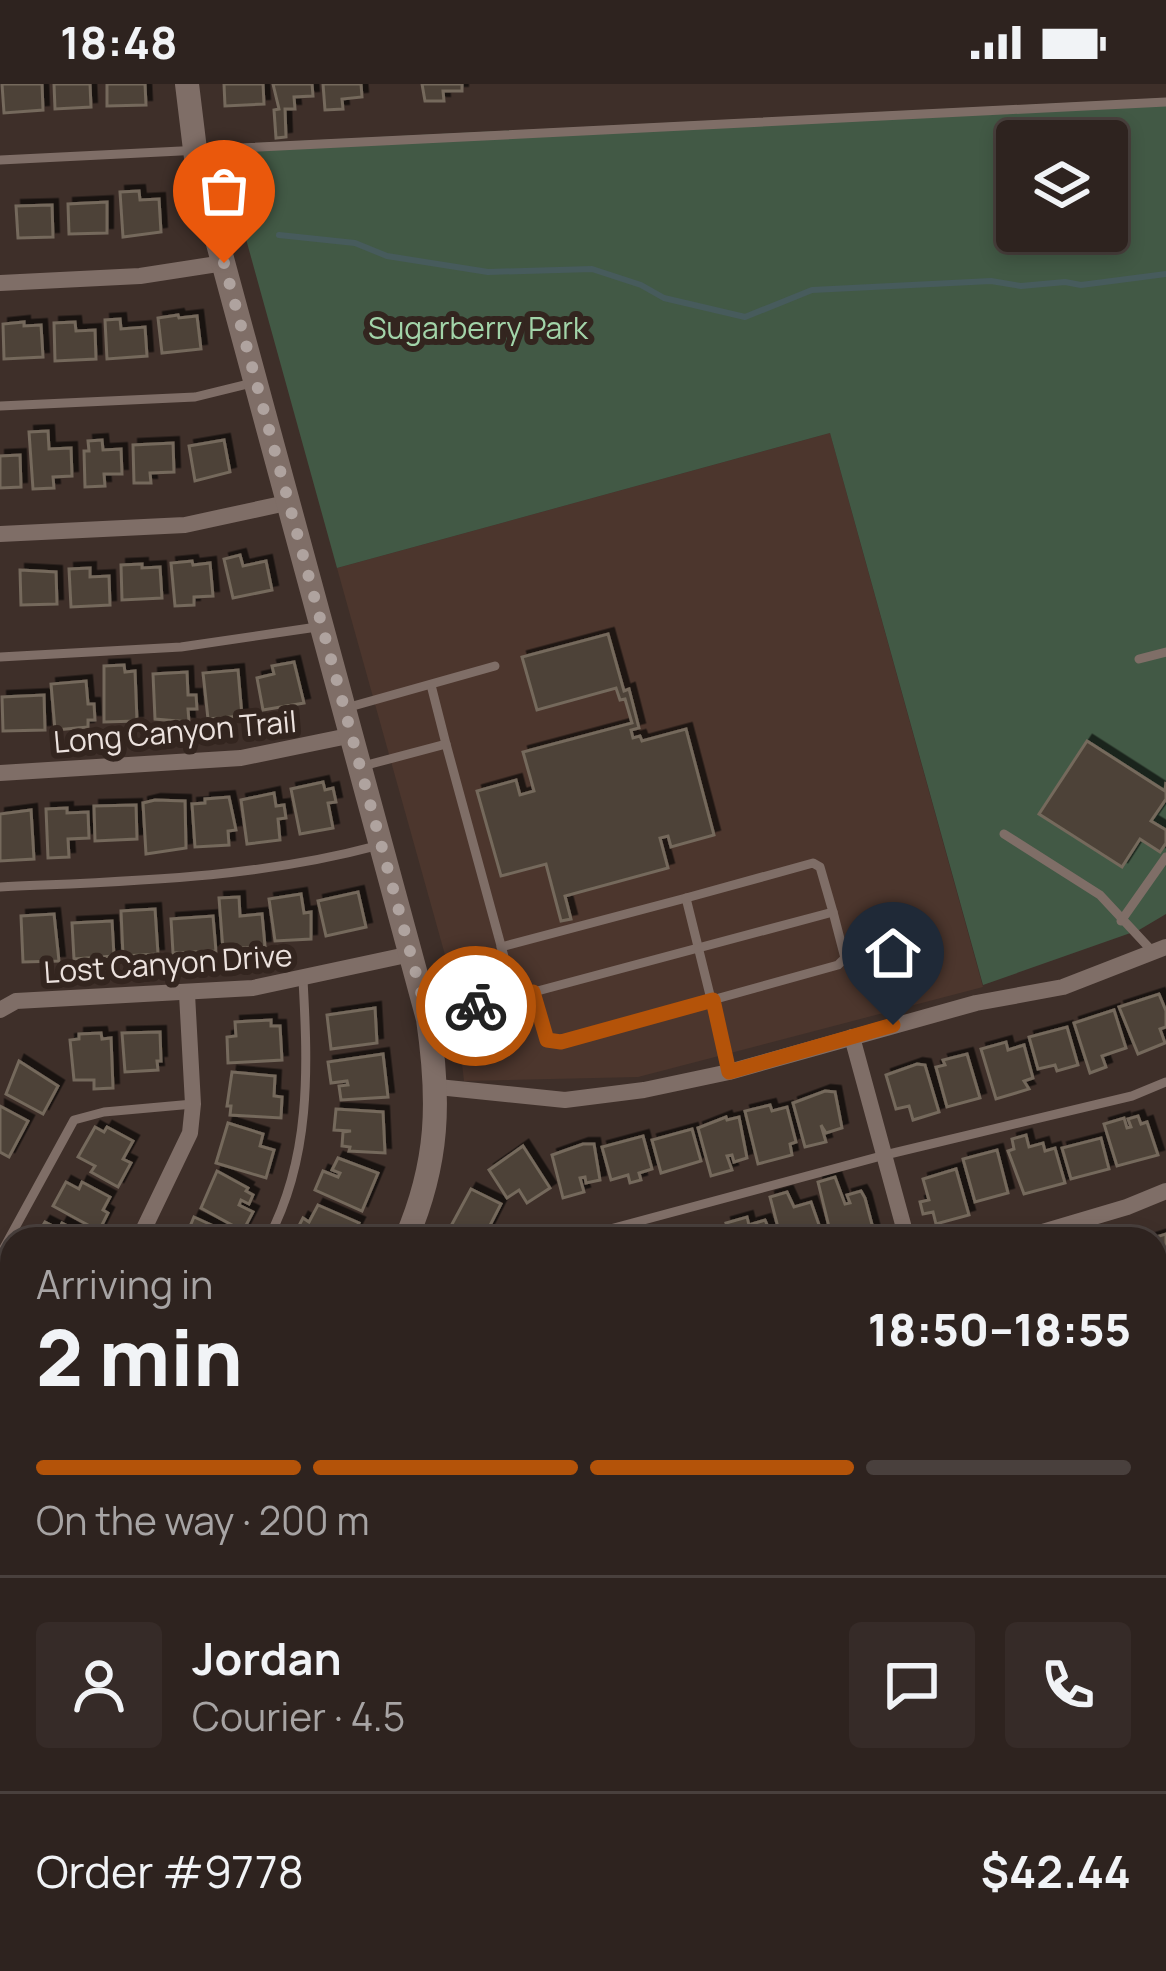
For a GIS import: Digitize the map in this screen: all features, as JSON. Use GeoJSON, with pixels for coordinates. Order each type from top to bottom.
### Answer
{"type":"FeatureCollection","features":[{"type":"Feature","properties":{"kind":"street"},"geometry":{"type":"LineString","coordinates":[[188,84],[193,151],[428,1018],[438,1087],[436,1134],[425,1196],[411,1227]]}},
{"type":"Feature","properties":{"kind":"street"},"geometry":{"type":"LineString","coordinates":[[0,283],[140,277],[224,263]]}},
{"type":"Feature","properties":{"kind":"street"},"geometry":{"type":"LineString","coordinates":[[0,534],[185,524],[291,502]]}},
{"type":"Feature","properties":{"kind":"street","name":"Long Canyon Trail"},"geometry":{"type":"LineString","coordinates":[[0,773],[241,758],[353,735]]}},
{"type":"Feature","properties":{"kind":"street"},"geometry":{"type":"LineString","coordinates":[[438,1087],[565,1100],[644,1090],[729,1072],[976,1003],[1063,987],[1160,950]]}},
{"type":"Feature","properties":{"kind":"street","name":"Lost Canyon Drive"},"geometry":{"type":"LineString","coordinates":[[0,1010],[16,1001],[188,994],[303,980],[411,954]]}},
{"type":"Feature","properties":{"kind":"street"},"geometry":{"type":"LineString","coordinates":[[146,1227],[184,1147],[193,1104],[188,994]]}},
{"type":"Feature","properties":{"kind":"street"},"geometry":{"type":"LineString","coordinates":[[852,1037],[904,1227]]}},
{"type":"Feature","properties":{"kind":"street"},"geometry":{"type":"LineString","coordinates":[[1061,1227],[1166,1191]]}},
{"type":"Feature","properties":{"kind":"lane"},"geometry":{"type":"LineString","coordinates":[[0,160],[1166,102]]}},
{"type":"Feature","properties":{"kind":"lane"},"geometry":{"type":"LineString","coordinates":[[0,406],[195,397],[257,382]]}},
{"type":"Feature","properties":{"kind":"lane"},"geometry":{"type":"LineString","coordinates":[[0,656],[181,647],[324,626]]}},
{"type":"Feature","properties":{"kind":"lane"},"geometry":{"type":"LineString","coordinates":[[1139,659],[1166,652]]}},
{"type":"Feature","properties":{"kind":"lane"},"geometry":{"type":"LineString","coordinates":[[346,708],[495,666]]}},
{"type":"Feature","properties":{"kind":"lane"},"geometry":{"type":"LineString","coordinates":[[431,685],[515,997]]}},
{"type":"Feature","properties":{"kind":"lane"},"geometry":{"type":"LineString","coordinates":[[361,767],[446,744]]}},
{"type":"Feature","properties":{"kind":"lane"},"geometry":{"type":"LineString","coordinates":[[1004,834],[1100,895],[1120,921],[1160,950]]}},
{"type":"Feature","properties":{"kind":"lane"},"geometry":{"type":"LineString","coordinates":[[0,887],[242,873],[382,845]]}},
{"type":"Feature","properties":{"kind":"lane"},"geometry":{"type":"LineString","coordinates":[[1120,921],[1166,856]]}},
{"type":"Feature","properties":{"kind":"lane"},"geometry":{"type":"LineString","coordinates":[[501,947],[813,863],[820,867],[845,958],[838,965],[561,1042],[547,1040],[533,992]]}},
{"type":"Feature","properties":{"kind":"lane"},"geometry":{"type":"LineString","coordinates":[[686,898],[729,1072]]}},
{"type":"Feature","properties":{"kind":"lane"},"geometry":{"type":"LineString","coordinates":[[428,1018],[833,912]]}},
{"type":"Feature","properties":{"kind":"lane"},"geometry":{"type":"LineString","coordinates":[[274,1227],[285,1207],[307,1107],[303,980]]}},
{"type":"Feature","properties":{"kind":"lane"},"geometry":{"type":"LineString","coordinates":[[618,1227],[885,1155],[1132,1096],[1166,1082]]}},
{"type":"Feature","properties":{"kind":"lane"},"geometry":{"type":"LineString","coordinates":[[15,1227],[74,1120],[104,1112],[193,1104]]}},
{"type":"Feature","properties":{"kind":"shaded area"},"geometry":{"type":"Polygon","coordinates":[[[830,433],[983,987],[638,1077],[464,1081],[452,980],[337,568],[830,433]]]}},
{"type":"Feature","properties":{"kind":"green space","name":"Sugarberry Park"},"geometry":{"type":"Polygon","coordinates":[[[1166,98],[1166,914],[1139,930],[983,985],[830,433],[337,568],[220,145],[1166,98]]]}},
{"type":"Feature","properties":{"kind":"building"},"geometry":{"type":"Polygon","coordinates":[[[2,84],[42,84],[43,110],[4,113],[2,84]]]}},
{"type":"Feature","properties":{"kind":"building"},"geometry":{"type":"Polygon","coordinates":[[[54,84],[90,84],[91,107],[55,109],[54,84]]]}},
{"type":"Feature","properties":{"kind":"building"},"geometry":{"type":"Polygon","coordinates":[[[107,84],[145,84],[146,105],[107,106],[107,84]]]}},
{"type":"Feature","properties":{"kind":"building"},"geometry":{"type":"Polygon","coordinates":[[[224,84],[263,84],[264,104],[225,106],[224,84]]]}},
{"type":"Feature","properties":{"kind":"building"},"geometry":{"type":"Polygon","coordinates":[[[273,84],[312,84],[313,96],[294,97],[295,109],[285,109],[286,137],[276,138],[274,110],[279,109],[273,84]]]}},
{"type":"Feature","properties":{"kind":"building"},"geometry":{"type":"Polygon","coordinates":[[[323,84],[361,84],[362,97],[342,99],[343,109],[325,110],[323,84]]]}},
{"type":"Feature","properties":{"kind":"building"},"geometry":{"type":"Polygon","coordinates":[[[422,84],[462,84],[462,91],[443,91],[444,101],[425,101],[422,84]]]}},
{"type":"Feature","properties":{"kind":"building"},"geometry":{"type":"Polygon","coordinates":[[[139,191],[140,200],[159,199],[161,232],[123,237],[120,192],[139,191]]]}},
{"type":"Feature","properties":{"kind":"building"},"geometry":{"type":"Polygon","coordinates":[[[107,202],[107,233],[69,234],[68,204],[107,202]]]}},
{"type":"Feature","properties":{"kind":"building"},"geometry":{"type":"Polygon","coordinates":[[[52,205],[53,237],[18,238],[16,206],[52,205]]]}},
{"type":"Feature","properties":{"kind":"building"},"geometry":{"type":"Polygon","coordinates":[[[197,316],[201,349],[162,353],[158,318],[197,316]]]}},
{"type":"Feature","properties":{"kind":"building"},"geometry":{"type":"Polygon","coordinates":[[[120,319],[121,329],[145,327],[147,356],[107,359],[105,320],[120,319]]]}},
{"type":"Feature","properties":{"kind":"building"},"geometry":{"type":"Polygon","coordinates":[[[24,322],[24,326],[41,325],[43,357],[4,359],[3,324],[24,322]]]}},
{"type":"Feature","properties":{"kind":"building"},"geometry":{"type":"Polygon","coordinates":[[[75,322],[76,331],[95,330],[96,359],[55,361],[54,323],[75,322]]]}},
{"type":"Feature","properties":{"kind":"building"},"geometry":{"type":"Polygon","coordinates":[[[48,431],[49,449],[71,448],[72,476],[53,477],[54,488],[33,489],[29,432],[48,431]]]}},
{"type":"Feature","properties":{"kind":"building"},"geometry":{"type":"Polygon","coordinates":[[[102,440],[103,450],[121,449],[122,474],[104,474],[105,486],[85,487],[84,451],[89,451],[88,441],[102,440]]]}},
{"type":"Feature","properties":{"kind":"building"},"geometry":{"type":"Polygon","coordinates":[[[224,440],[230,472],[195,481],[189,446],[224,440]]]}},
{"type":"Feature","properties":{"kind":"building"},"geometry":{"type":"Polygon","coordinates":[[[173,443],[174,472],[150,473],[151,483],[134,483],[133,445],[173,443]]]}},
{"type":"Feature","properties":{"kind":"building"},"geometry":{"type":"Polygon","coordinates":[[[20,455],[21,487],[0,488],[0,456],[20,455]]]}},
{"type":"Feature","properties":{"kind":"building"},"geometry":{"type":"Polygon","coordinates":[[[240,555],[243,566],[266,561],[272,590],[233,598],[224,559],[240,555]]]}},
{"type":"Feature","properties":{"kind":"building"},"geometry":{"type":"Polygon","coordinates":[[[192,561],[193,565],[210,563],[213,596],[194,597],[194,605],[175,606],[171,563],[192,561]]]}},
{"type":"Feature","properties":{"kind":"building"},"geometry":{"type":"Polygon","coordinates":[[[142,564],[142,568],[160,567],[162,598],[122,600],[121,565],[142,564]]]}},
{"type":"Feature","properties":{"kind":"building"},"geometry":{"type":"Polygon","coordinates":[[[90,568],[90,577],[109,576],[110,605],[71,607],[69,569],[90,568]]]}},
{"type":"Feature","properties":{"kind":"building"},"geometry":{"type":"Polygon","coordinates":[[[20,570],[56,572],[57,604],[21,605],[20,570]]]}},
{"type":"Feature","properties":{"kind":"building"},"geometry":{"type":"Polygon","coordinates":[[[608,634],[639,728],[631,730],[633,738],[640,736],[642,741],[686,729],[714,835],[671,847],[668,836],[660,838],[668,868],[565,896],[571,919],[561,921],[546,864],[501,876],[477,791],[516,780],[520,795],[534,791],[523,752],[632,723],[625,699],[620,700],[616,688],[537,710],[522,657],[608,634]]]}},
{"type":"Feature","properties":{"kind":"building"},"geometry":{"type":"Polygon","coordinates":[[[294,662],[304,703],[263,710],[257,678],[274,674],[272,666],[294,662]]]}},
{"type":"Feature","properties":{"kind":"building"},"geometry":{"type":"Polygon","coordinates":[[[124,665],[125,672],[135,671],[137,721],[104,722],[104,666],[124,665]]]}},
{"type":"Feature","properties":{"kind":"building"},"geometry":{"type":"Polygon","coordinates":[[[238,670],[242,716],[208,719],[203,673],[238,670]]]}},
{"type":"Feature","properties":{"kind":"building"},"geometry":{"type":"Polygon","coordinates":[[[187,672],[188,695],[196,695],[197,709],[188,709],[189,722],[155,719],[153,674],[187,672]]]}},
{"type":"Feature","properties":{"kind":"building"},"geometry":{"type":"Polygon","coordinates":[[[86,681],[95,720],[88,720],[88,727],[55,730],[51,684],[86,681]]]}},
{"type":"Feature","properties":{"kind":"building"},"geometry":{"type":"Polygon","coordinates":[[[44,695],[45,730],[3,731],[2,697],[44,695]]]}},
{"type":"Feature","properties":{"kind":"building"},"geometry":{"type":"Polygon","coordinates":[[[1087,741],[1165,791],[1166,782],[1166,799],[1151,821],[1166,830],[1160,852],[1140,839],[1122,867],[1039,814],[1087,741]]]}},
{"type":"Feature","properties":{"kind":"building"},"geometry":{"type":"Polygon","coordinates":[[[323,782],[325,790],[333,788],[336,802],[328,803],[333,828],[300,834],[291,789],[323,782]]]}},
{"type":"Feature","properties":{"kind":"building"},"geometry":{"type":"Polygon","coordinates":[[[274,793],[276,806],[284,805],[286,818],[278,819],[280,840],[247,844],[241,800],[274,793]]]}},
{"type":"Feature","properties":{"kind":"building"},"geometry":{"type":"Polygon","coordinates":[[[229,797],[236,830],[228,831],[229,845],[195,847],[192,804],[229,797]]]}},
{"type":"Feature","properties":{"kind":"building"},"geometry":{"type":"Polygon","coordinates":[[[185,801],[186,848],[146,854],[143,803],[185,801]]]}},
{"type":"Feature","properties":{"kind":"building"},"geometry":{"type":"Polygon","coordinates":[[[136,805],[137,839],[95,841],[94,806],[136,805]]]}},
{"type":"Feature","properties":{"kind":"building"},"geometry":{"type":"Polygon","coordinates":[[[67,808],[67,813],[88,812],[89,838],[68,839],[69,857],[48,858],[46,809],[67,808]]]}},
{"type":"Feature","properties":{"kind":"building"},"geometry":{"type":"Polygon","coordinates":[[[31,810],[34,859],[0,861],[0,814],[31,810]]]}},
{"type":"Feature","properties":{"kind":"building"},"geometry":{"type":"Polygon","coordinates":[[[358,892],[366,927],[326,936],[318,901],[358,892]]]}},
{"type":"Feature","properties":{"kind":"building"},"geometry":{"type":"Polygon","coordinates":[[[301,894],[304,913],[311,912],[311,939],[275,941],[269,899],[301,894]]]}},
{"type":"Feature","properties":{"kind":"building"},"geometry":{"type":"Polygon","coordinates":[[[239,897],[240,916],[262,914],[265,946],[223,950],[219,898],[239,897]]]}},
{"type":"Feature","properties":{"kind":"building"},"geometry":{"type":"Polygon","coordinates":[[[155,909],[158,954],[123,956],[121,911],[155,909]]]}},
{"type":"Feature","properties":{"kind":"building"},"geometry":{"type":"Polygon","coordinates":[[[54,914],[59,961],[23,962],[21,916],[54,914]]]}},
{"type":"Feature","properties":{"kind":"building"},"geometry":{"type":"Polygon","coordinates":[[[213,916],[216,951],[173,953],[171,919],[213,916]]]}},
{"type":"Feature","properties":{"kind":"building"},"geometry":{"type":"Polygon","coordinates":[[[112,921],[114,956],[74,959],[72,923],[112,921]]]}},
{"type":"Feature","properties":{"kind":"building"},"geometry":{"type":"Polygon","coordinates":[[[1159,994],[1166,1011],[1166,1027],[1160,1029],[1165,1043],[1138,1054],[1119,1007],[1159,994]]]}},
{"type":"Feature","properties":{"kind":"building"},"geometry":{"type":"Polygon","coordinates":[[[375,1008],[377,1043],[331,1049],[327,1015],[375,1008]]]}},
{"type":"Feature","properties":{"kind":"building"},"geometry":{"type":"Polygon","coordinates":[[[1114,1010],[1126,1048],[1102,1056],[1106,1067],[1090,1073],[1074,1023],[1114,1010]]]}},
{"type":"Feature","properties":{"kind":"building"},"geometry":{"type":"Polygon","coordinates":[[[271,1020],[271,1026],[280,1026],[282,1060],[228,1063],[227,1037],[236,1036],[235,1022],[271,1020]]]}},
{"type":"Feature","properties":{"kind":"building"},"geometry":{"type":"Polygon","coordinates":[[[1067,1027],[1078,1065],[1057,1071],[1055,1065],[1038,1069],[1029,1037],[1067,1027]]]}},
{"type":"Feature","properties":{"kind":"building"},"geometry":{"type":"Polygon","coordinates":[[[160,1032],[158,1070],[125,1072],[122,1033],[160,1032]]]}},
{"type":"Feature","properties":{"kind":"building"},"geometry":{"type":"Polygon","coordinates":[[[101,1033],[102,1039],[111,1038],[113,1088],[94,1089],[94,1080],[74,1080],[70,1040],[79,1039],[79,1034],[101,1033]]]}},
{"type":"Feature","properties":{"kind":"building"},"geometry":{"type":"Polygon","coordinates":[[[1006,1042],[1008,1050],[1024,1045],[1033,1078],[1024,1081],[1029,1089],[996,1099],[981,1049],[1006,1042]]]}},
{"type":"Feature","properties":{"kind":"building"},"geometry":{"type":"Polygon","coordinates":[[[383,1054],[388,1097],[341,1100],[339,1086],[348,1085],[347,1081],[331,1083],[328,1062],[383,1054]]]}},
{"type":"Feature","properties":{"kind":"building"},"geometry":{"type":"Polygon","coordinates":[[[967,1054],[980,1098],[947,1107],[936,1067],[945,1065],[943,1060],[967,1054]]]}},
{"type":"Feature","properties":{"kind":"building"},"geometry":{"type":"Polygon","coordinates":[[[19,1061],[58,1086],[43,1114],[6,1094],[19,1061]]]}},
{"type":"Feature","properties":{"kind":"building"},"geometry":{"type":"Polygon","coordinates":[[[925,1065],[939,1112],[913,1120],[909,1106],[896,1109],[886,1075],[925,1065]]]}},
{"type":"Feature","properties":{"kind":"building"},"geometry":{"type":"Polygon","coordinates":[[[232,1072],[275,1076],[274,1096],[282,1097],[281,1118],[230,1115],[232,1072]]]}},
{"type":"Feature","properties":{"kind":"building"},"geometry":{"type":"Polygon","coordinates":[[[835,1092],[842,1128],[826,1133],[821,1125],[826,1142],[805,1147],[793,1103],[835,1092]]]}},
{"type":"Feature","properties":{"kind":"building"},"geometry":{"type":"Polygon","coordinates":[[[770,1105],[772,1111],[787,1107],[796,1142],[790,1144],[792,1155],[758,1164],[745,1111],[770,1105]]]}},
{"type":"Feature","properties":{"kind":"building"},"geometry":{"type":"Polygon","coordinates":[[[0,1106],[28,1121],[9,1157],[0,1152],[0,1106]]]}},
{"type":"Feature","properties":{"kind":"building"},"geometry":{"type":"Polygon","coordinates":[[[336,1109],[383,1112],[385,1153],[349,1151],[350,1147],[342,1146],[343,1132],[351,1131],[334,1130],[336,1109]]]}},
{"type":"Feature","properties":{"kind":"building"},"geometry":{"type":"Polygon","coordinates":[[[1138,1116],[1141,1124],[1147,1122],[1158,1155],[1117,1166],[1104,1124],[1124,1118],[1127,1128],[1131,1127],[1128,1119],[1138,1116]]]}},
{"type":"Feature","properties":{"kind":"building"},"geometry":{"type":"Polygon","coordinates":[[[739,1117],[747,1158],[734,1162],[732,1155],[727,1156],[732,1170],[711,1176],[698,1128],[739,1117]]]}},
{"type":"Feature","properties":{"kind":"building"},"geometry":{"type":"Polygon","coordinates":[[[228,1123],[263,1134],[260,1146],[274,1150],[266,1178],[216,1163],[228,1123]]]}},
{"type":"Feature","properties":{"kind":"building"},"geometry":{"type":"Polygon","coordinates":[[[95,1127],[104,1132],[107,1127],[133,1141],[123,1159],[131,1163],[118,1187],[91,1172],[95,1166],[78,1157],[95,1127]]]}},
{"type":"Feature","properties":{"kind":"building"},"geometry":{"type":"Polygon","coordinates":[[[692,1129],[701,1161],[661,1173],[652,1140],[692,1129]]]}},
{"type":"Feature","properties":{"kind":"building"},"geometry":{"type":"Polygon","coordinates":[[[1026,1135],[1029,1147],[1043,1143],[1045,1151],[1055,1148],[1065,1183],[1024,1194],[1008,1151],[1014,1149],[1012,1139],[1026,1135]]]}},
{"type":"Feature","properties":{"kind":"building"},"geometry":{"type":"Polygon","coordinates":[[[643,1136],[652,1169],[639,1173],[641,1180],[630,1183],[628,1175],[611,1180],[602,1147],[643,1136]]]}},
{"type":"Feature","properties":{"kind":"building"},"geometry":{"type":"Polygon","coordinates":[[[1101,1138],[1109,1169],[1071,1179],[1062,1148],[1101,1138]]]}},
{"type":"Feature","properties":{"kind":"building"},"geometry":{"type":"Polygon","coordinates":[[[594,1144],[600,1180],[586,1183],[585,1177],[580,1178],[584,1192],[563,1198],[552,1155],[594,1144]]]}},
{"type":"Feature","properties":{"kind":"building"},"geometry":{"type":"Polygon","coordinates":[[[523,1146],[550,1188],[527,1203],[519,1190],[507,1198],[489,1170],[523,1146]]]}},
{"type":"Feature","properties":{"kind":"building"},"geometry":{"type":"Polygon","coordinates":[[[997,1150],[1008,1193],[975,1202],[963,1159],[997,1150]]]}},
{"type":"Feature","properties":{"kind":"building"},"geometry":{"type":"Polygon","coordinates":[[[338,1158],[378,1173],[362,1211],[315,1190],[323,1171],[338,1177],[340,1173],[332,1170],[338,1158]]]}},
{"type":"Feature","properties":{"kind":"building"},"geometry":{"type":"Polygon","coordinates":[[[956,1169],[969,1215],[936,1224],[933,1212],[923,1214],[920,1202],[929,1200],[923,1179],[956,1169]]]}},
{"type":"Feature","properties":{"kind":"building"},"geometry":{"type":"Polygon","coordinates":[[[217,1171],[253,1195],[249,1204],[241,1200],[239,1205],[253,1212],[245,1227],[236,1227],[201,1208],[217,1171]]]}},
{"type":"Feature","properties":{"kind":"building"},"geometry":{"type":"Polygon","coordinates":[[[835,1177],[845,1204],[850,1203],[847,1195],[861,1191],[873,1227],[829,1227],[818,1182],[835,1177]]]}},
{"type":"Feature","properties":{"kind":"building"},"geometry":{"type":"Polygon","coordinates":[[[66,1182],[79,1189],[82,1182],[110,1197],[101,1227],[92,1227],[53,1206],[66,1182]]]}},
{"type":"Feature","properties":{"kind":"building"},"geometry":{"type":"Polygon","coordinates":[[[471,1189],[501,1204],[489,1227],[451,1226],[471,1189]]]}},
{"type":"Feature","properties":{"kind":"building"},"geometry":{"type":"Polygon","coordinates":[[[787,1192],[794,1207],[811,1202],[820,1227],[778,1227],[770,1197],[787,1192]]]}},
{"type":"Feature","properties":{"kind":"building"},"geometry":{"type":"Polygon","coordinates":[[[318,1205],[359,1223],[357,1227],[298,1227],[303,1218],[309,1222],[318,1205]]]}},
{"type":"Feature","properties":{"kind":"building"},"geometry":{"type":"Polygon","coordinates":[[[194,1217],[216,1227],[190,1227],[194,1217]]]}},
{"type":"Feature","properties":{"kind":"building"},"geometry":{"type":"Polygon","coordinates":[[[747,1217],[750,1227],[727,1227],[726,1223],[747,1217]]]}},
{"type":"Feature","properties":{"kind":"waterway"},"geometry":{"type":"LineString","coordinates":[[279,235],[355,243],[387,256],[488,272],[592,269],[664,298],[745,317],[812,290],[991,281],[1021,286],[1081,285],[1166,274]]}},
{"type":"Feature","properties":{"kind":"way so far"},"geometry":{"type":"LineString","coordinates":[[224,263],[428,1018],[476,1006]]}},
{"type":"Feature","properties":{"kind":"route"},"geometry":{"type":"LineString","coordinates":[[476,1006],[533,992],[547,1040],[561,1042],[713,1000],[729,1072],[893,1025]]}}]}
